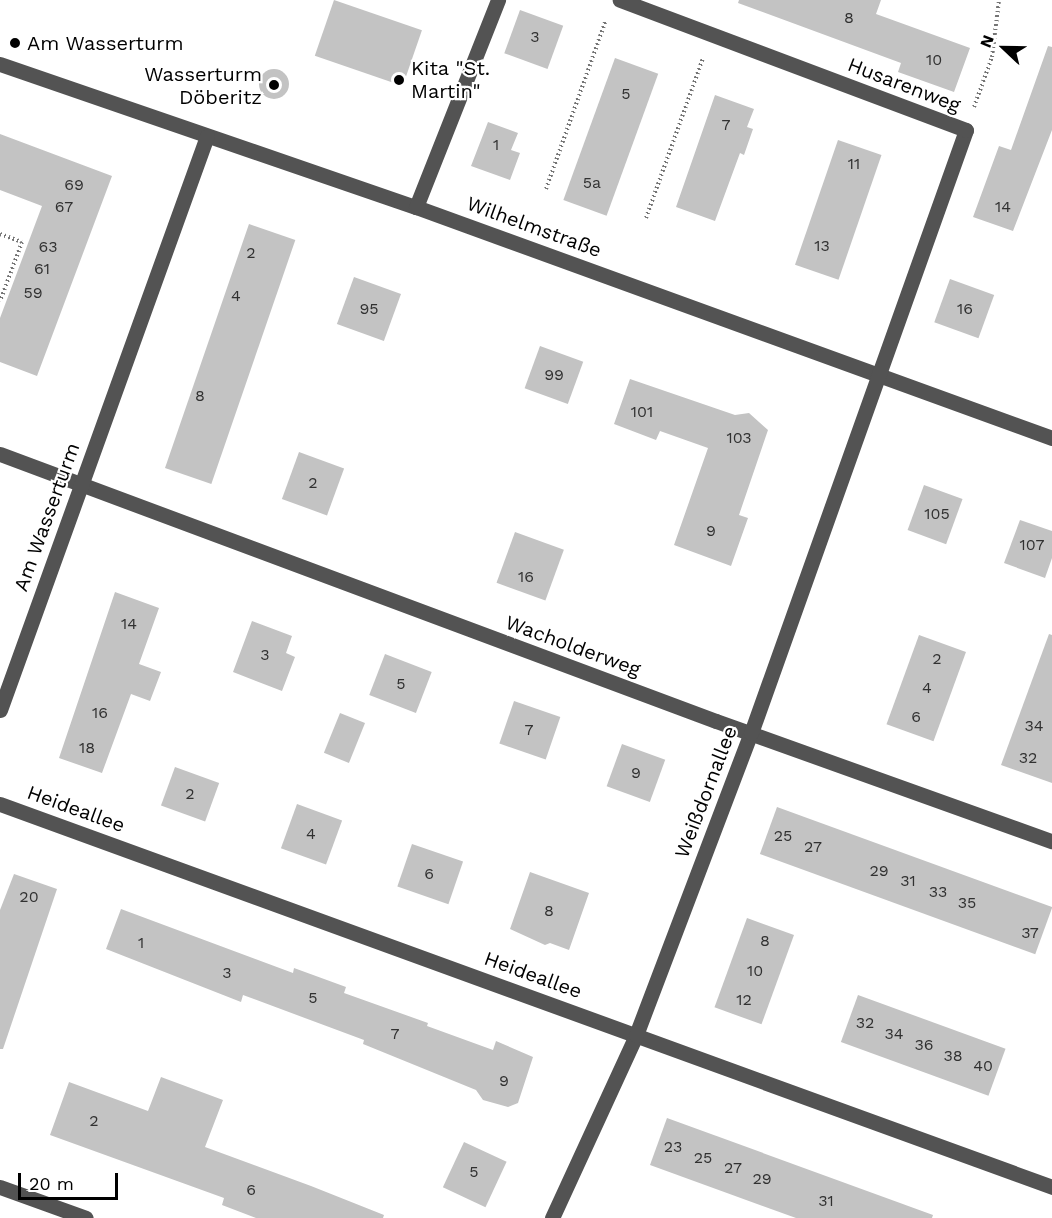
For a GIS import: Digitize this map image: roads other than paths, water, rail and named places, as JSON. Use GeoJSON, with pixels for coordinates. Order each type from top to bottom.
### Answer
{"type":"FeatureCollection","features":[{"type":"Feature","properties":{"kind":"street"},"geometry":{"type":"LineString","coordinates":[[416,207],[498,0]]}},
{"type":"Feature","properties":{"kind":"street","name":"Husarenweg"},"geometry":{"type":"LineString","coordinates":[[614,6],[711,34],[966,130],[877,372]]}},
{"type":"Feature","properties":{"kind":"street","name":"Wilhelmstraße"},"geometry":{"type":"LineString","coordinates":[[0,64],[416,207],[877,372],[1052,438]]}},
{"type":"Feature","properties":{"kind":"street","name":"Am Wasserturm"},"geometry":{"type":"LineString","coordinates":[[0,710],[207,136]]}},
{"type":"Feature","properties":{"kind":"street","name":"Weißdornallee"},"geometry":{"type":"LineString","coordinates":[[552,1218],[636,1035],[751,733],[877,372]]}},
{"type":"Feature","properties":{"kind":"street","name":"Wacholderweg"},"geometry":{"type":"LineString","coordinates":[[0,454],[751,733],[1052,841]]}},
{"type":"Feature","properties":{"kind":"street","name":"Heideallee"},"geometry":{"type":"LineString","coordinates":[[0,804],[1052,1187]]}},
{"type":"Feature","properties":{"kind":"street"},"geometry":{"type":"LineString","coordinates":[[0,1187],[86,1218]]}},
{"type":"Feature","properties":{"kind":"place","name":"Am Wasserturm"},"geometry":{"type":"Point","coordinates":[15,43]}},
{"type":"Feature","properties":{"kind":"place","name":"Kita \"St. Martin\""},"geometry":{"type":"Point","coordinates":[399,80]}},
{"type":"Feature","properties":{"kind":"place","name":"Wasserturm Döberitz"},"geometry":{"type":"Point","coordinates":[274,85]}}]}
